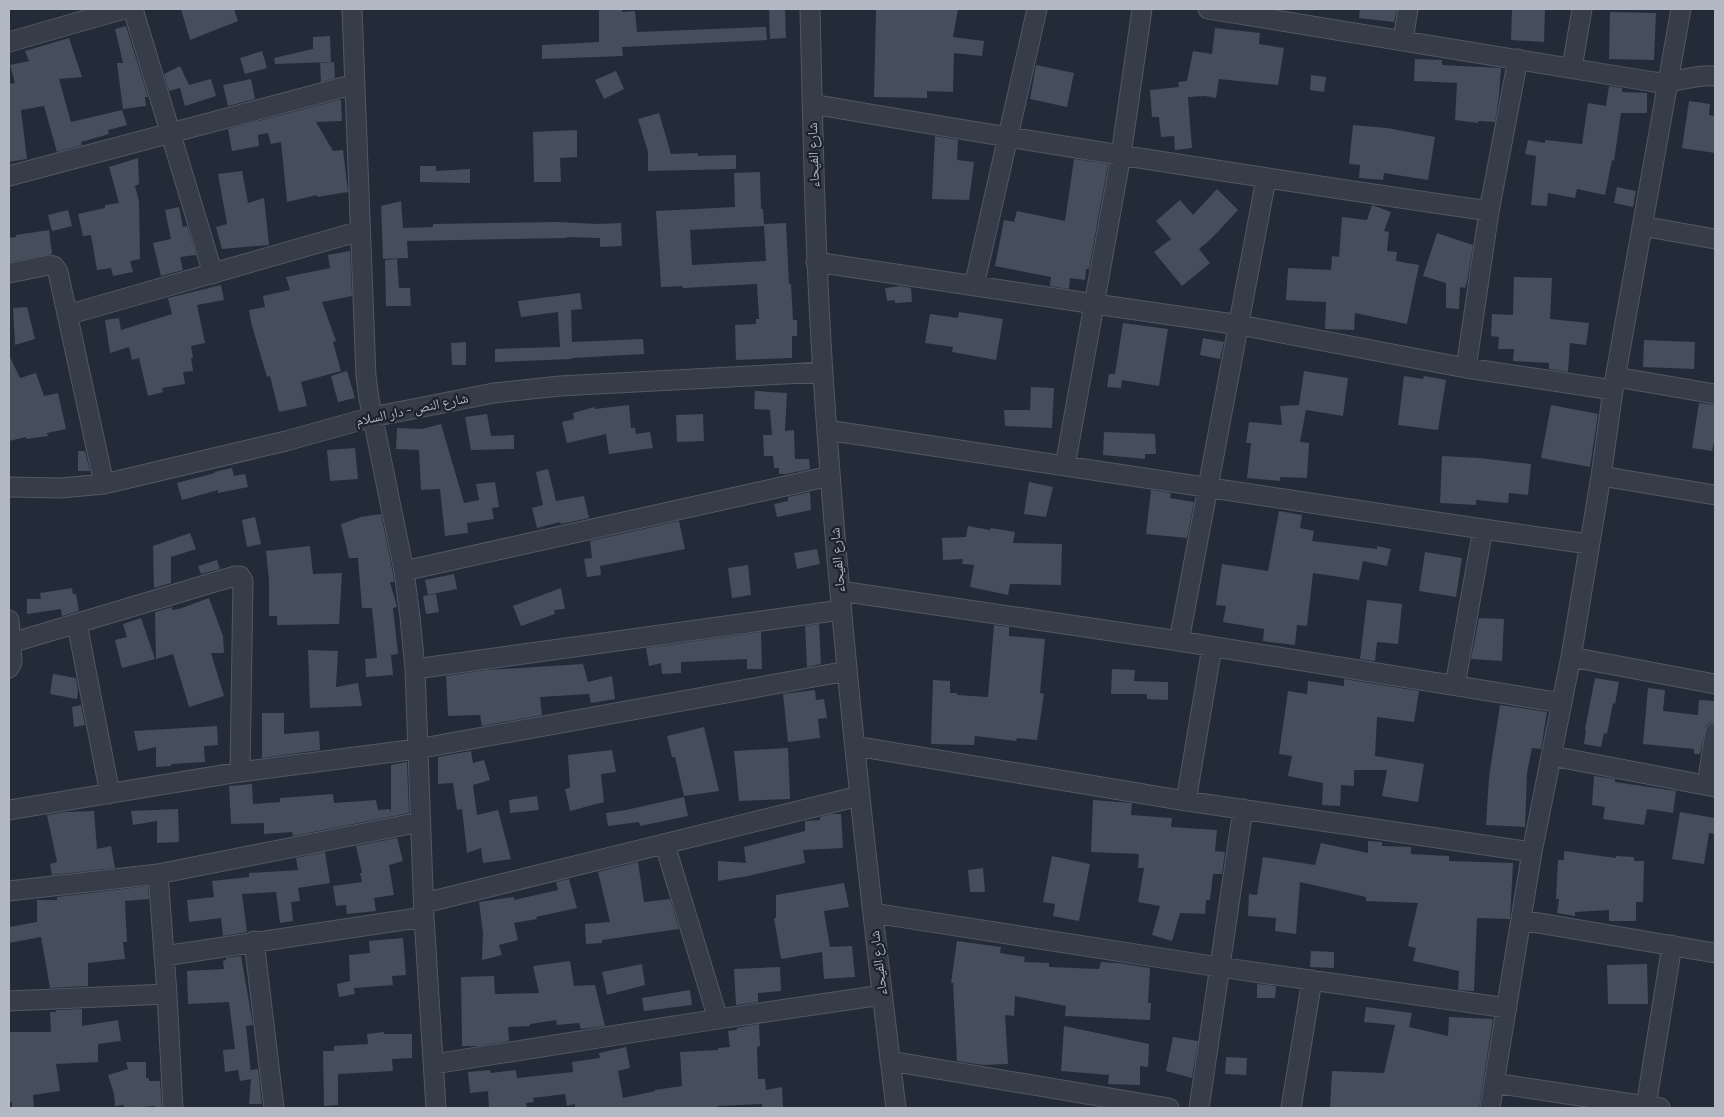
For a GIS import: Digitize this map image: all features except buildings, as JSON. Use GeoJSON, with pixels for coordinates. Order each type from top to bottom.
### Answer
{"type":"FeatureCollection","features":[{"type":"Feature","properties":{"kind":"street"},"geometry":{"type":"LineString","coordinates":[[9,42],[124,9]]}},
{"type":"Feature","properties":{"kind":"street"},"geometry":{"type":"LineString","coordinates":[[133,9],[214,274]]}},
{"type":"Feature","properties":{"kind":"street"},"geometry":{"type":"LineString","coordinates":[[352,9],[366,376],[372,417],[404,571],[415,669],[424,910],[436,1108]]}},
{"type":"Feature","properties":{"kind":"street","name":"شارع الفيحاء"},"geometry":{"type":"LineString","coordinates":[[810,9],[816,262],[830,476],[859,796],[896,1108]]}},
{"type":"Feature","properties":{"kind":"street"},"geometry":{"type":"LineString","coordinates":[[974,286],[1037,9]]}},
{"type":"Feature","properties":{"kind":"street"},"geometry":{"type":"LineString","coordinates":[[1065,466],[1121,155],[1142,9]]}},
{"type":"Feature","properties":{"kind":"street"},"geometry":{"type":"LineString","coordinates":[[1208,9],[1642,81],[1667,84],[1693,77],[1715,76]]}},
{"type":"Feature","properties":{"kind":"street"},"geometry":{"type":"LineString","coordinates":[[1403,40],[1408,9]]}},
{"type":"Feature","properties":{"kind":"street"},"geometry":{"type":"LineString","coordinates":[[1572,68],[1582,9]]}},
{"type":"Feature","properties":{"kind":"street"},"geometry":{"type":"LineString","coordinates":[[1490,1108],[1532,852],[1571,656],[1601,476],[1614,384],[1681,9]]}},
{"type":"Feature","properties":{"kind":"street"},"geometry":{"type":"LineString","coordinates":[[1466,368],[1489,211],[1518,59]]}},
{"type":"Feature","properties":{"kind":"street"},"geometry":{"type":"LineString","coordinates":[[9,176],[355,84]]}},
{"type":"Feature","properties":{"kind":"street"},"geometry":{"type":"LineString","coordinates":[[812,104],[1007,138],[1266,179],[1489,211]]}},
{"type":"Feature","properties":{"kind":"street"},"geometry":{"type":"LineString","coordinates":[[1179,641],[1266,179]]}},
{"type":"Feature","properties":{"kind":"street"},"geometry":{"type":"LineString","coordinates":[[1642,226],[1715,239]]}},
{"type":"Feature","properties":{"kind":"street"},"geometry":{"type":"LineString","coordinates":[[67,315],[360,231]]}},
{"type":"Feature","properties":{"kind":"street"},"geometry":{"type":"LineString","coordinates":[[816,262],[1240,325],[1466,368],[1715,394]]}},
{"type":"Feature","properties":{"kind":"street"},"geometry":{"type":"LineString","coordinates":[[9,273],[49,264],[54,266],[58,272],[104,484]]}},
{"type":"Feature","properties":{"kind":"street","name":"شارع النص - دار السلام"},"geometry":{"type":"LineString","coordinates":[[9,487],[60,488],[104,484],[286,441],[372,417],[494,393],[560,386],[823,372]]}},
{"type":"Feature","properties":{"kind":"street"},"geometry":{"type":"LineString","coordinates":[[827,430],[1589,544]]}},
{"type":"Feature","properties":{"kind":"street"},"geometry":{"type":"LineString","coordinates":[[404,571],[830,476]]}},
{"type":"Feature","properties":{"kind":"street"},"geometry":{"type":"LineString","coordinates":[[1601,476],[1715,495]]}},
{"type":"Feature","properties":{"kind":"street"},"geometry":{"type":"LineString","coordinates":[[1455,685],[1483,529]]}},
{"type":"Feature","properties":{"kind":"street"},"geometry":{"type":"LineString","coordinates":[[11,643],[240,576],[244,580],[240,772]]}},
{"type":"Feature","properties":{"kind":"street"},"geometry":{"type":"LineString","coordinates":[[840,591],[1179,641],[1562,703]]}},
{"type":"Feature","properties":{"kind":"street"},"geometry":{"type":"LineString","coordinates":[[415,669],[841,610]]}},
{"type":"Feature","properties":{"kind":"street"},"geometry":{"type":"LineString","coordinates":[[9,620],[12,662],[9,668]]}},
{"type":"Feature","properties":{"kind":"street"},"geometry":{"type":"LineString","coordinates":[[77,624],[110,794]]}},
{"type":"Feature","properties":{"kind":"street"},"geometry":{"type":"LineString","coordinates":[[1186,800],[1212,647]]}},
{"type":"Feature","properties":{"kind":"street"},"geometry":{"type":"LineString","coordinates":[[1571,656],[1715,684]]}},
{"type":"Feature","properties":{"kind":"street"},"geometry":{"type":"LineString","coordinates":[[9,810],[240,772],[417,749],[847,671]]}},
{"type":"Feature","properties":{"kind":"street"},"geometry":{"type":"LineString","coordinates":[[1552,756],[1711,786],[1715,734]]}},
{"type":"Feature","properties":{"kind":"street"},"geometry":{"type":"LineString","coordinates":[[855,746],[1243,809],[1532,852]]}},
{"type":"Feature","properties":{"kind":"street"},"geometry":{"type":"LineString","coordinates":[[164,956],[424,910],[665,845],[859,796]]}},
{"type":"Feature","properties":{"kind":"street"},"geometry":{"type":"LineString","coordinates":[[1198,1108],[1243,809]]}},
{"type":"Feature","properties":{"kind":"street"},"geometry":{"type":"LineString","coordinates":[[9,891],[158,874],[420,822]]}},
{"type":"Feature","properties":{"kind":"street"},"geometry":{"type":"LineString","coordinates":[[665,845],[718,1018]]}},
{"type":"Feature","properties":{"kind":"street"},"geometry":{"type":"LineString","coordinates":[[158,874],[173,1108]]}},
{"type":"Feature","properties":{"kind":"street"},"geometry":{"type":"LineString","coordinates":[[872,913],[1219,967],[1507,1008]]}},
{"type":"Feature","properties":{"kind":"street"},"geometry":{"type":"LineString","coordinates":[[1522,920],[1715,953]]}},
{"type":"Feature","properties":{"kind":"street"},"geometry":{"type":"LineString","coordinates":[[254,941],[274,1108]]}},
{"type":"Feature","properties":{"kind":"street"},"geometry":{"type":"LineString","coordinates":[[1494,1083],[1653,1107],[1672,945]]}},
{"type":"Feature","properties":{"kind":"street"},"geometry":{"type":"LineString","coordinates":[[1291,1108],[1312,980]]}},
{"type":"Feature","properties":{"kind":"street"},"geometry":{"type":"LineString","coordinates":[[9,1001],[167,994]]}},
{"type":"Feature","properties":{"kind":"street"},"geometry":{"type":"LineString","coordinates":[[434,1064],[718,1018],[882,994]]}},
{"type":"Feature","properties":{"kind":"street"},"geometry":{"type":"LineString","coordinates":[[890,1061],[1169,1108]]}}]}
